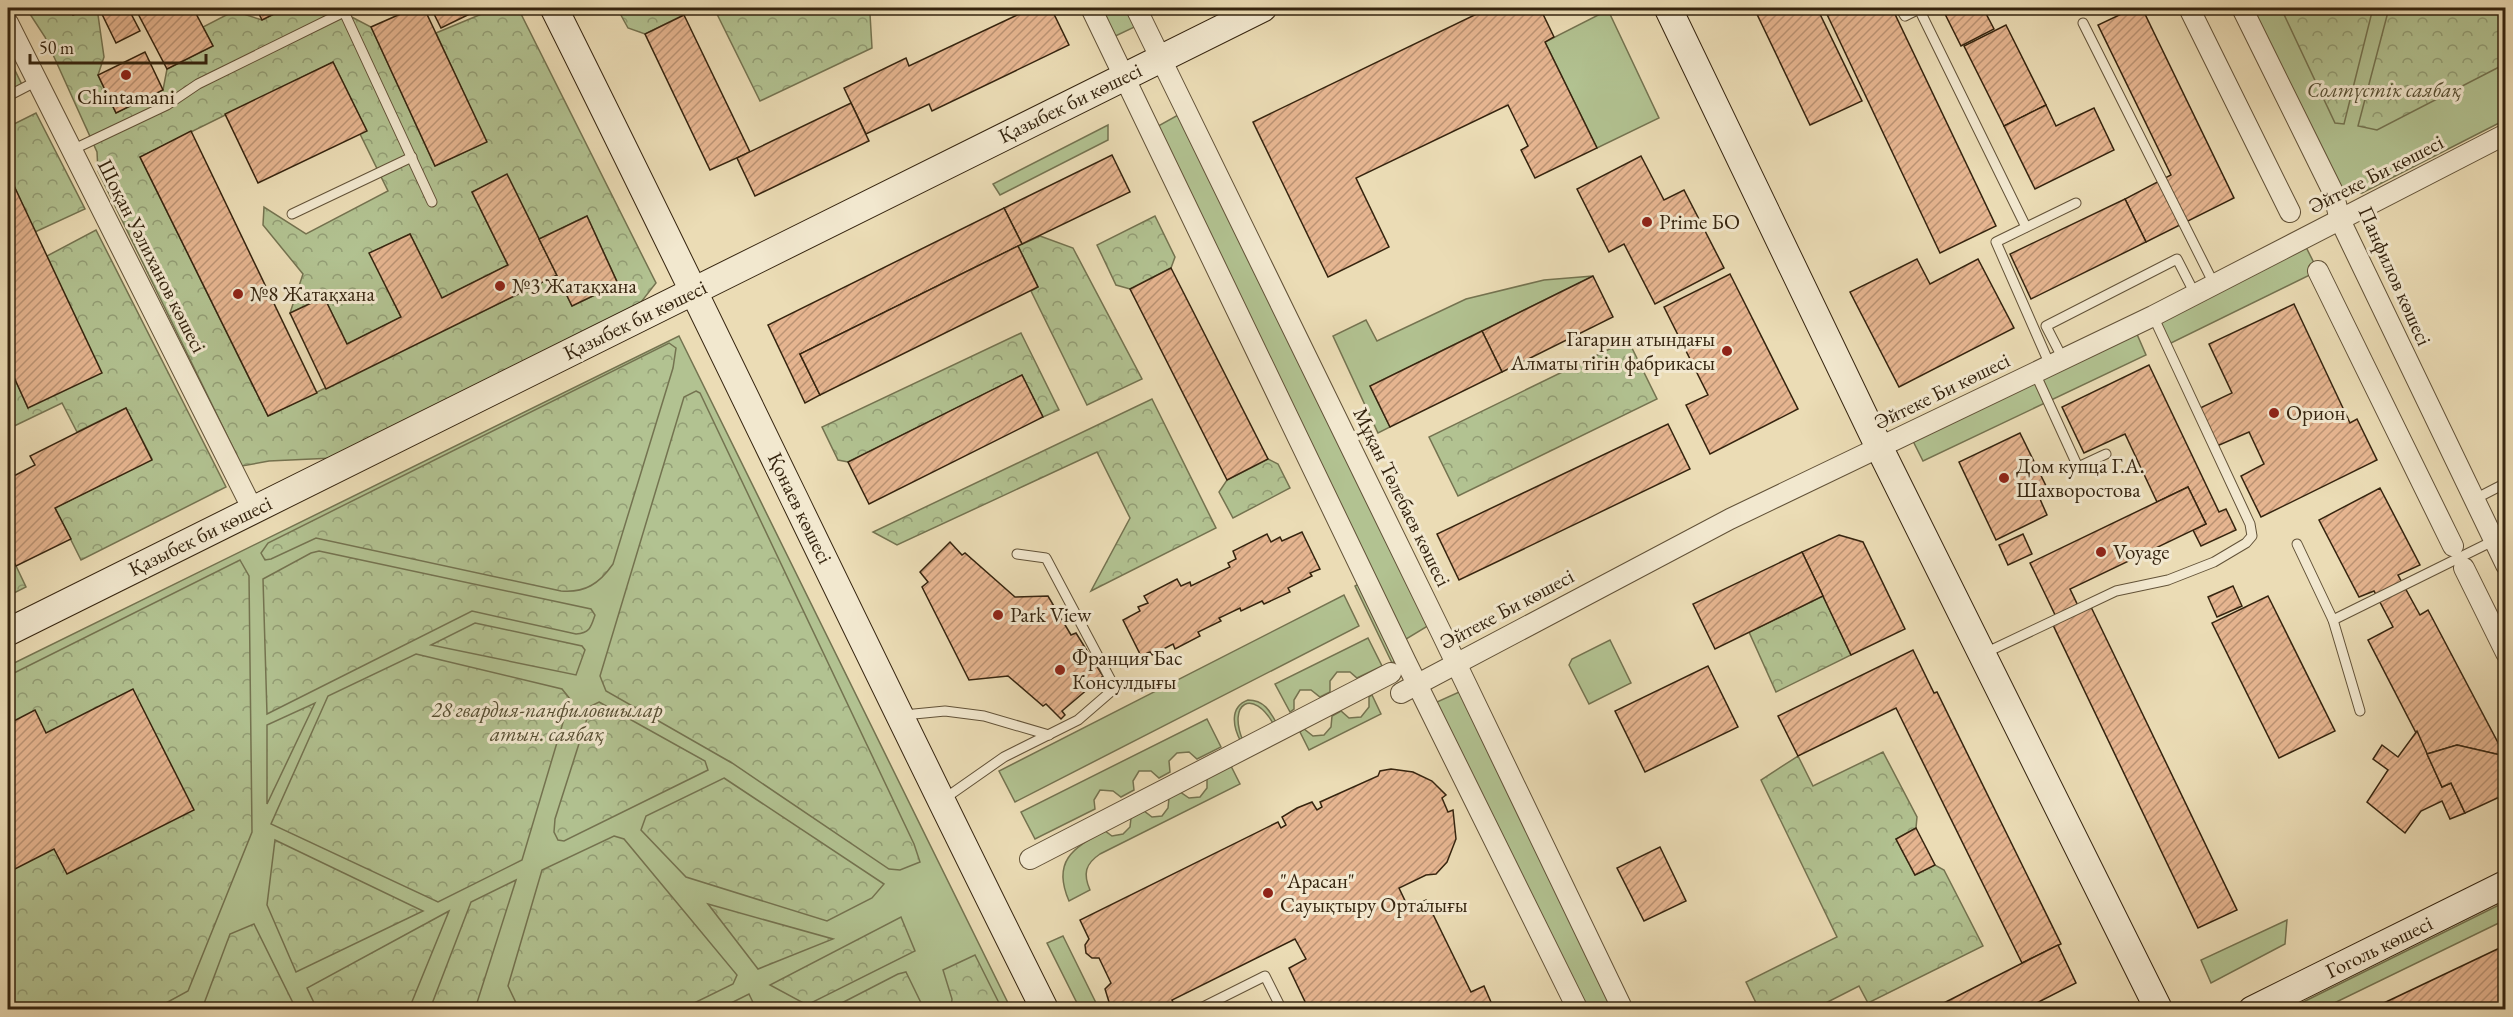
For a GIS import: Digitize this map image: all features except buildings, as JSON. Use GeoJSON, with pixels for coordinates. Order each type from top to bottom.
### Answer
{"type":"FeatureCollection","features":[{"type":"Feature","properties":{"kind":"street","name":"Қонаев көшесі"},"geometry":{"type":"LineString","coordinates":[[554,8],[1045,1010]]}},
{"type":"Feature","properties":{"kind":"street"},"geometry":{"type":"LineString","coordinates":[[1091,8],[1125,76],[1409,689],[1578,1010]]}},
{"type":"Feature","properties":{"kind":"street","name":"Мұқан Төлебаев көшесі"},"geometry":{"type":"LineString","coordinates":[[1136,8],[1623,1010]]}},
{"type":"Feature","properties":{"kind":"street","name":"Қазыбек би көшесі"},"geometry":{"type":"LineString","coordinates":[[8,632],[1161,58],[1236,17],[1263,8]]}},
{"type":"Feature","properties":{"kind":"street"},"geometry":{"type":"LineString","coordinates":[[1668,8],[1880,447],[2159,1010]]}},
{"type":"Feature","properties":{"kind":"street"},"geometry":{"type":"LineString","coordinates":[[2189,8],[2290,212]]}},
{"type":"Feature","properties":{"kind":"street","name":"Панфилов көшесі"},"geometry":{"type":"LineString","coordinates":[[2242,8],[2333,192],[2340,220],[2505,565]]}},
{"type":"Feature","properties":{"kind":"street","name":"Шоқан Уәлиханов көшесі"},"geometry":{"type":"LineString","coordinates":[[8,23],[253,510]]}},
{"type":"Feature","properties":{"kind":"street","name":"Әйтеке Би көшесі"},"geometry":{"type":"LineString","coordinates":[[1409,689],[1730,519],[2153,316],[2505,134]]}},
{"type":"Feature","properties":{"kind":"street"},"geometry":{"type":"LineString","coordinates":[[2318,271],[2453,546]]}},
{"type":"Feature","properties":{"kind":"street"},"geometry":{"type":"LineString","coordinates":[[2464,568],[2505,653]]}},
{"type":"Feature","properties":{"kind":"street"},"geometry":{"type":"LineString","coordinates":[[1030,860],[1391,673]]}},
{"type":"Feature","properties":{"kind":"street","name":"Гоголь көшесі"},"geometry":{"type":"LineString","coordinates":[[2252,1010],[2505,884]]}},
{"type":"Feature","properties":{"kind":"lane"},"geometry":{"type":"LineString","coordinates":[[72,150],[167,105],[198,84],[354,8]]}},
{"type":"Feature","properties":{"kind":"lane"},"geometry":{"type":"LineString","coordinates":[[1900,8],[1905,16],[1919,9],[2026,227]]}},
{"type":"Feature","properties":{"kind":"lane"},"geometry":{"type":"LineString","coordinates":[[344,12],[432,202]]}},
{"type":"Feature","properties":{"kind":"lane"},"geometry":{"type":"LineString","coordinates":[[2083,23],[2214,284]]}},
{"type":"Feature","properties":{"kind":"lane"},"geometry":{"type":"LineString","coordinates":[[8,96],[37,81]]}},
{"type":"Feature","properties":{"kind":"lane"},"geometry":{"type":"LineString","coordinates":[[292,214],[412,158]]}},
{"type":"Feature","properties":{"kind":"lane"},"geometry":{"type":"LineString","coordinates":[[2076,203],[1996,242],[2049,366],[2078,467],[2106,454]]}},
{"type":"Feature","properties":{"kind":"lane"},"geometry":{"type":"LineString","coordinates":[[2049,366],[2046,326],[2177,259],[2195,294]]}},
{"type":"Feature","properties":{"kind":"lane"},"geometry":{"type":"LineString","coordinates":[[1982,655],[2116,591],[2168,580],[2214,562],[2246,543],[2252,536],[2250,524],[2153,316]]}},
{"type":"Feature","properties":{"kind":"lane"},"geometry":{"type":"LineString","coordinates":[[2473,500],[2505,483]]}},
{"type":"Feature","properties":{"kind":"lane"},"geometry":{"type":"LineString","coordinates":[[2333,620],[2493,541]]}},
{"type":"Feature","properties":{"kind":"lane"},"geometry":{"type":"LineString","coordinates":[[2297,544],[2333,620],[2360,711]]}},
{"type":"Feature","properties":{"kind":"lane"},"geometry":{"type":"LineString","coordinates":[[941,801],[1004,757],[1078,720],[1115,688],[1046,558],[1017,554]]}},
{"type":"Feature","properties":{"kind":"lane"},"geometry":{"type":"LineString","coordinates":[[900,715],[945,711],[984,716],[1049,735]]}},
{"type":"Feature","properties":{"kind":"lane"},"geometry":{"type":"LineString","coordinates":[[1197,1010],[1266,976],[1282,1010]]}},
{"type":"Feature","properties":{"kind":"green space"},"geometry":{"type":"Polygon","coordinates":[[[26,8],[69,8],[73,15],[88,8],[97,8],[104,57],[98,75],[116,113],[163,90],[167,69],[213,46],[203,27],[234,11],[262,20],[286,8],[354,8],[344,13],[371,27],[435,166],[486,142],[436,33],[496,8],[518,8],[656,283],[638,306],[333,458],[269,461],[242,466],[98,171],[97,152],[45,37],[26,8]],[[333,62],[140,157],[268,416],[557,275],[572,306],[618,284],[587,216],[539,239],[506,175],[472,192],[508,265],[442,298],[410,234],[370,253],[401,317],[347,344],[324,297],[290,313],[303,274],[263,225],[264,207],[306,234],[388,191],[360,134],[366,130],[333,62]]]}},
{"type":"Feature","properties":{"kind":"green space"},"geometry":{"type":"Polygon","coordinates":[[[617,8],[698,8],[645,34],[628,28],[617,8]]]}},
{"type":"Feature","properties":{"kind":"green space"},"geometry":{"type":"Polygon","coordinates":[[[714,8],[883,8],[870,14],[872,48],[760,101],[714,8]]]}},
{"type":"Feature","properties":{"kind":"green space"},"geometry":{"type":"Polygon","coordinates":[[[1091,8],[1136,8],[1143,23],[1107,40],[1091,8]]]}},
{"type":"Feature","properties":{"kind":"green space","name":"Солтүстік саябақ"},"geometry":{"type":"Polygon","coordinates":[[[2252,8],[2505,8],[2505,120],[2362,193],[2349,194],[2337,184],[2252,8]]]}},
{"type":"Feature","properties":{"kind":"green space"},"geometry":{"type":"Polygon","coordinates":[[[2281,8],[2373,8],[2344,124],[2335,123],[2281,8]]]}},
{"type":"Feature","properties":{"kind":"green space"},"geometry":{"type":"Polygon","coordinates":[[[2389,8],[2505,8],[2505,64],[2377,130],[2358,126],[2389,8]]]}},
{"type":"Feature","properties":{"kind":"green space"},"geometry":{"type":"Polygon","coordinates":[[[1608,10],[1659,118],[1597,148],[1545,42],[1608,10]]]}},
{"type":"Feature","properties":{"kind":"green space"},"geometry":{"type":"Polygon","coordinates":[[[8,56],[25,91],[8,100],[8,56]]]}},
{"type":"Feature","properties":{"kind":"green space"},"geometry":{"type":"Polygon","coordinates":[[[1187,110],[1436,621],[1398,644],[1151,130],[1187,110]]]}},
{"type":"Feature","properties":{"kind":"green space"},"geometry":{"type":"Polygon","coordinates":[[[36,113],[85,209],[35,232],[8,173],[8,127],[36,113]]]}},
{"type":"Feature","properties":{"kind":"green space"},"geometry":{"type":"Polygon","coordinates":[[[1108,125],[1108,140],[1000,195],[993,184],[1108,125]]]}},
{"type":"Feature","properties":{"kind":"green space"},"geometry":{"type":"Polygon","coordinates":[[[1155,216],[1175,257],[1171,268],[1130,289],[1116,285],[1097,245],[1155,216]]]}},
{"type":"Feature","properties":{"kind":"green space"},"geometry":{"type":"Polygon","coordinates":[[[96,230],[226,487],[81,560],[55,508],[152,459],[126,408],[77,432],[62,403],[8,429],[8,364],[28,408],[47,256],[96,230]]]}},
{"type":"Feature","properties":{"kind":"green space"},"geometry":{"type":"Polygon","coordinates":[[[1040,236],[1073,248],[1142,379],[1087,405],[1031,291],[1038,287],[1018,246],[1040,236]]]}},
{"type":"Feature","properties":{"kind":"green space"},"geometry":{"type":"Polygon","coordinates":[[[2302,239],[2318,271],[2167,345],[2153,316],[2302,239]]]}},
{"type":"Feature","properties":{"kind":"green space"},"geometry":{"type":"Polygon","coordinates":[[[1593,276],[1370,386],[1390,427],[1378,433],[1333,336],[1366,320],[1377,341],[1466,299],[1544,280],[1593,276]]]}},
{"type":"Feature","properties":{"kind":"green space"},"geometry":{"type":"Polygon","coordinates":[[[2133,325],[2146,355],[1923,461],[1909,433],[2133,325]]]}},
{"type":"Feature","properties":{"kind":"green space"},"geometry":{"type":"Polygon","coordinates":[[[1021,333],[1059,410],[1043,417],[1022,375],[848,462],[838,460],[822,427],[1021,333]]]}},
{"type":"Feature","properties":{"kind":"green space","name":"28 гвардия-панфиловшылар атын. саябақ"},"geometry":{"type":"Polygon","coordinates":[[[679,336],[1011,1009],[8,1010],[8,666],[679,336]]]}},
{"type":"Feature","properties":{"kind":"green space"},"geometry":{"type":"Polygon","coordinates":[[[1628,340],[1657,399],[1458,496],[1429,437],[1628,340]]]}},
{"type":"Feature","properties":{"kind":"green space"},"geometry":{"type":"Polygon","coordinates":[[[669,343],[676,348],[673,368],[613,564],[591,586],[584,589],[561,591],[316,538],[271,559],[265,560],[261,553],[268,543],[669,343]]]}},
{"type":"Feature","properties":{"kind":"green space"},"geometry":{"type":"Polygon","coordinates":[[[696,391],[700,393],[914,844],[920,862],[900,870],[889,869],[732,763],[606,691],[600,676],[684,397],[696,391]]]}},
{"type":"Feature","properties":{"kind":"green space"},"geometry":{"type":"Polygon","coordinates":[[[1152,399],[1216,528],[1091,591],[1130,518],[1097,452],[897,545],[873,532],[1152,399]]]}},
{"type":"Feature","properties":{"kind":"green space"},"geometry":{"type":"Polygon","coordinates":[[[1268,459],[1278,464],[1290,488],[1233,518],[1219,492],[1227,480],[1268,459]]]}},
{"type":"Feature","properties":{"kind":"green space"},"geometry":{"type":"Polygon","coordinates":[[[8,549],[26,587],[8,596],[8,549]]]}},
{"type":"Feature","properties":{"kind":"green space"},"geometry":{"type":"Polygon","coordinates":[[[319,551],[591,609],[595,615],[589,629],[576,634],[472,611],[267,714],[263,579],[319,551]]]}},
{"type":"Feature","properties":{"kind":"green space"},"geometry":{"type":"Polygon","coordinates":[[[240,560],[249,576],[252,832],[188,991],[155,1009],[8,1010],[8,676],[240,560]]]}},
{"type":"Feature","properties":{"kind":"green space"},"geometry":{"type":"Polygon","coordinates":[[[1360,583],[1397,660],[1392,663],[1355,586],[1360,583]]]}},
{"type":"Feature","properties":{"kind":"green space"},"geometry":{"type":"Polygon","coordinates":[[[1344,595],[1359,626],[1015,802],[999,771],[1344,595]]]}},
{"type":"Feature","properties":{"kind":"green space"},"geometry":{"type":"Polygon","coordinates":[[[1823,596],[1851,655],[1776,692],[1749,632],[1823,596]]]}},
{"type":"Feature","properties":{"kind":"green space"},"geometry":{"type":"Polygon","coordinates":[[[475,623],[582,646],[585,650],[576,675],[431,645],[475,623]]]}},
{"type":"Feature","properties":{"kind":"green space"},"geometry":{"type":"Polygon","coordinates":[[[1368,638],[1382,666],[1357,678],[1350,672],[1337,672],[1330,681],[1330,692],[1320,697],[1311,690],[1300,690],[1294,700],[1294,709],[1290,712],[1275,684],[1368,638]]]}},
{"type":"Feature","properties":{"kind":"green space"},"geometry":{"type":"Polygon","coordinates":[[[1610,640],[1631,683],[1589,704],[1569,665],[1572,659],[1610,640]]]}},
{"type":"Feature","properties":{"kind":"green space"},"geometry":{"type":"Polygon","coordinates":[[[416,654],[562,689],[570,699],[522,860],[438,902],[271,824],[328,696],[416,654]]]}},
{"type":"Feature","properties":{"kind":"green space"},"geometry":{"type":"Polygon","coordinates":[[[1468,688],[1623,1009],[1578,1009],[1428,706],[1468,688]]]}},
{"type":"Feature","properties":{"kind":"green space"},"geometry":{"type":"Polygon","coordinates":[[[1372,695],[1381,714],[1309,750],[1300,732],[1304,729],[1313,736],[1324,735],[1331,727],[1332,716],[1341,711],[1349,718],[1361,717],[1369,707],[1369,697],[1372,695]]]}},
{"type":"Feature","properties":{"kind":"green space"},"geometry":{"type":"Polygon","coordinates":[[[1248,700],[1262,704],[1277,724],[1274,725],[1258,706],[1251,703],[1245,704],[1240,709],[1238,717],[1243,741],[1241,742],[1236,730],[1235,712],[1242,703],[1248,700]]]}},
{"type":"Feature","properties":{"kind":"green space"},"geometry":{"type":"Polygon","coordinates":[[[599,702],[705,761],[708,770],[564,841],[558,840],[554,832],[555,819],[591,706],[599,702]]]}},
{"type":"Feature","properties":{"kind":"green space"},"geometry":{"type":"Polygon","coordinates":[[[315,703],[267,804],[267,725],[315,703]]]}},
{"type":"Feature","properties":{"kind":"green space"},"geometry":{"type":"Polygon","coordinates":[[[1207,719],[1221,747],[1197,759],[1189,752],[1177,753],[1169,761],[1170,772],[1159,778],[1151,771],[1139,771],[1133,781],[1134,790],[1121,797],[1113,791],[1100,790],[1094,800],[1095,809],[1035,839],[1021,812],[1207,719]]]}},
{"type":"Feature","properties":{"kind":"green space"},"geometry":{"type":"Polygon","coordinates":[[[1883,752],[1917,817],[1916,828],[1896,839],[1915,875],[1935,865],[1944,870],[1983,946],[1868,1003],[1859,986],[1814,1009],[1759,1009],[1746,982],[1837,937],[1761,780],[1798,756],[1813,786],[1883,752]]]}},
{"type":"Feature","properties":{"kind":"green space"},"geometry":{"type":"Polygon","coordinates":[[[1231,766],[1240,784],[1100,854],[1088,866],[1086,879],[1090,890],[1069,901],[1064,887],[1064,866],[1075,850],[1105,831],[1112,836],[1123,834],[1130,827],[1131,818],[1144,811],[1152,817],[1162,816],[1168,808],[1169,798],[1180,792],[1189,798],[1200,797],[1207,788],[1207,778],[1231,766]]]}},
{"type":"Feature","properties":{"kind":"green space"},"geometry":{"type":"Polygon","coordinates":[[[724,778],[884,884],[872,898],[827,921],[686,877],[641,830],[646,816],[724,778]]]}},
{"type":"Feature","properties":{"kind":"green space"},"geometry":{"type":"Polygon","coordinates":[[[614,836],[624,839],[737,975],[733,984],[682,1009],[519,1009],[508,986],[542,870],[614,836]]]}},
{"type":"Feature","properties":{"kind":"green space"},"geometry":{"type":"Polygon","coordinates":[[[275,840],[423,911],[296,972],[267,905],[275,840]]]}},
{"type":"Feature","properties":{"kind":"green space"},"geometry":{"type":"Polygon","coordinates":[[[516,880],[475,1009],[430,1009],[471,902],[516,880]]]}},
{"type":"Feature","properties":{"kind":"green space"},"geometry":{"type":"Polygon","coordinates":[[[2505,902],[2505,920],[2322,1009],[2289,1009],[2505,902]]]}},
{"type":"Feature","properties":{"kind":"green space"},"geometry":{"type":"Polygon","coordinates":[[[708,904],[833,939],[758,969],[708,904]]]}},
{"type":"Feature","properties":{"kind":"green space"},"geometry":{"type":"Polygon","coordinates":[[[449,911],[409,1009],[317,1009],[307,988],[449,911]]]}},
{"type":"Feature","properties":{"kind":"green space"},"geometry":{"type":"Polygon","coordinates":[[[901,917],[915,951],[807,1005],[770,985],[901,917]]]}},
{"type":"Feature","properties":{"kind":"green space"},"geometry":{"type":"Polygon","coordinates":[[[2287,920],[2285,944],[2211,983],[2201,960],[2287,920]]]}},
{"type":"Feature","properties":{"kind":"green space"},"geometry":{"type":"Polygon","coordinates":[[[254,924],[296,1009],[202,1009],[230,934],[254,924]]]}},
{"type":"Feature","properties":{"kind":"green space"},"geometry":{"type":"Polygon","coordinates":[[[1063,936],[1099,1009],[1080,1009],[1047,943],[1063,936]]]}},
{"type":"Feature","properties":{"kind":"green space"},"geometry":{"type":"Polygon","coordinates":[[[975,955],[1002,1009],[951,1009],[952,999],[943,970],[975,955]]]}},
{"type":"Feature","properties":{"kind":"green space"},"geometry":{"type":"Polygon","coordinates":[[[906,972],[924,1009],[830,1009],[898,974],[906,972]]]}},
{"type":"Feature","properties":{"kind":"green space"},"geometry":{"type":"Polygon","coordinates":[[[749,994],[756,1009],[719,1009],[749,994]]]}},
{"type":"Feature","properties":{"kind":"place","name":"Chintamani"},"geometry":{"type":"Point","coordinates":[126,75]}},
{"type":"Feature","properties":{"kind":"place","name":"Prime БО"},"geometry":{"type":"Point","coordinates":[1647,222]}},
{"type":"Feature","properties":{"kind":"place","name":"№3 Жатақхана"},"geometry":{"type":"Point","coordinates":[500,286]}},
{"type":"Feature","properties":{"kind":"place","name":"№8 Жатақхана"},"geometry":{"type":"Point","coordinates":[238,294]}},
{"type":"Feature","properties":{"kind":"place","name":"Гагарин атындағы Алматы тігін фабрикасы"},"geometry":{"type":"Point","coordinates":[1727,351]}},
{"type":"Feature","properties":{"kind":"place","name":"Орион"},"geometry":{"type":"Point","coordinates":[2274,413]}},
{"type":"Feature","properties":{"kind":"place","name":"Дом купца Г.А. Шахворостова"},"geometry":{"type":"Point","coordinates":[2004,478]}},
{"type":"Feature","properties":{"kind":"place","name":"Voyage"},"geometry":{"type":"Point","coordinates":[2101,552]}},
{"type":"Feature","properties":{"kind":"place","name":"Park View"},"geometry":{"type":"Point","coordinates":[998,615]}},
{"type":"Feature","properties":{"kind":"place","name":"Франция Бас Консулдығы"},"geometry":{"type":"Point","coordinates":[1060,670]}},
{"type":"Feature","properties":{"kind":"place","name":"\"Арасан\" Сауықтыру Орталығы"},"geometry":{"type":"Point","coordinates":[1268,893]}}]}
